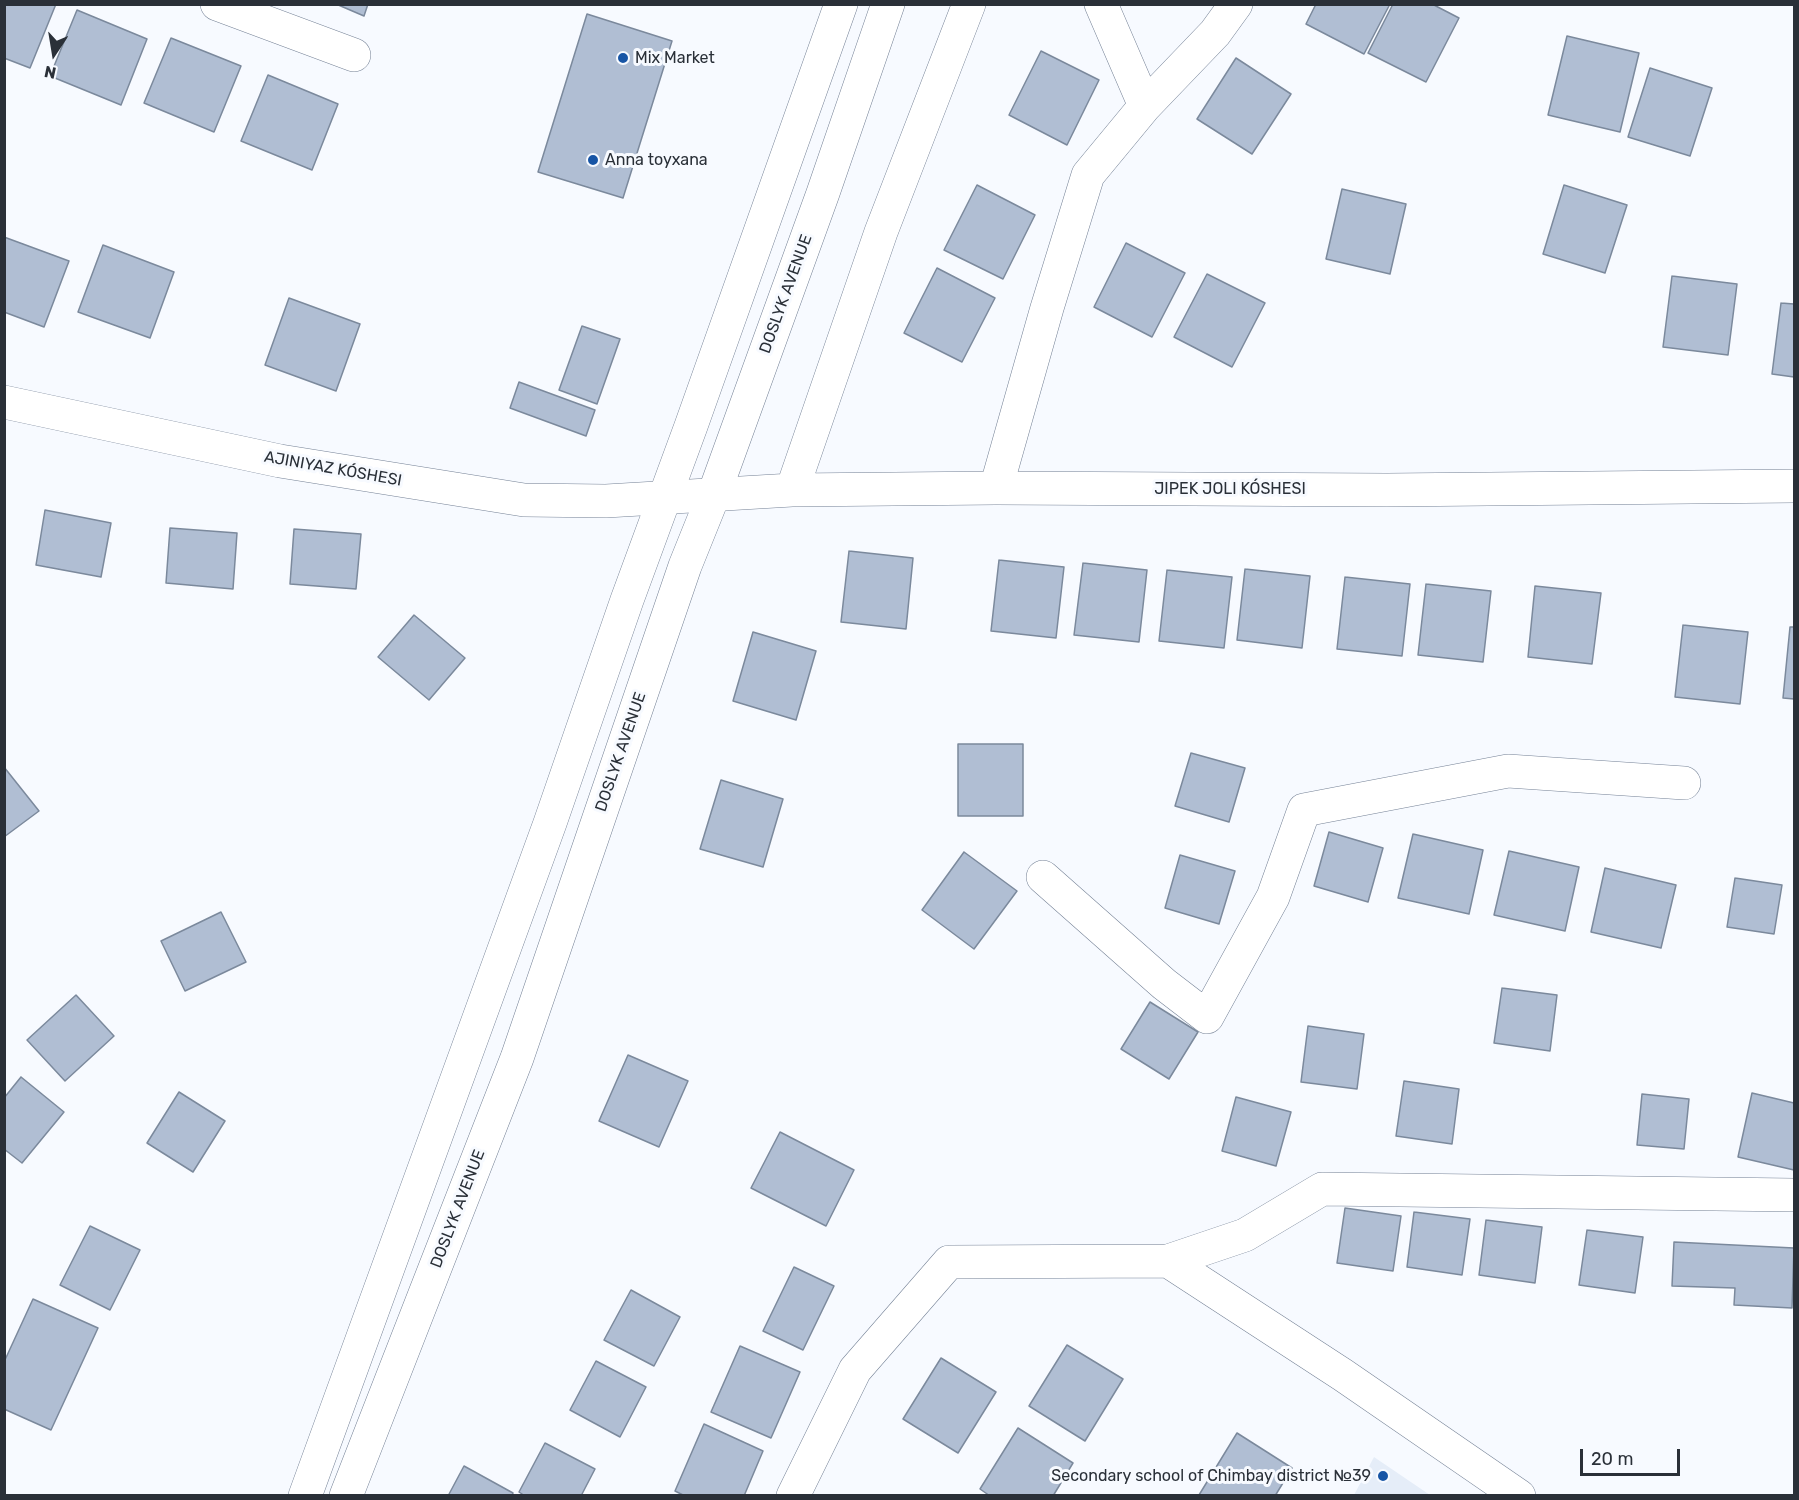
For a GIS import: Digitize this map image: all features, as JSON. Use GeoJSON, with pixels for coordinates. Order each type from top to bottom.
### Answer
{"type":"FeatureCollection","features":[{"type":"Feature","properties":{"kind":"street"},"geometry":{"type":"LineString","coordinates":[[217,4],[354,55]]}},
{"type":"Feature","properties":{"kind":"street"},"geometry":{"type":"LineString","coordinates":[[305,1496],[538,857],[627,600],[841,4]]}},
{"type":"Feature","properties":{"kind":"street","name":"DOSLYK AVENUE"},"geometry":{"type":"LineString","coordinates":[[346,1496],[517,1058],[678,585],[714,494],[823,193],[888,4]]}},
{"type":"Feature","properties":{"kind":"street"},"geometry":{"type":"LineString","coordinates":[[792,490],[881,231],[969,4]]}},
{"type":"Feature","properties":{"kind":"street"},"geometry":{"type":"LineString","coordinates":[[1101,4],[1145,106]]}},
{"type":"Feature","properties":{"kind":"street"},"geometry":{"type":"LineString","coordinates":[[996,488],[1047,308],[1088,175],[1145,106],[1215,33],[1236,4]]}},
{"type":"Feature","properties":{"kind":"street","name":"AJINIYAZ KÓSHESI"},"geometry":{"type":"LineString","coordinates":[[4,402],[280,461],[524,500],[606,501],[792,490],[996,488],[1387,490],[1794,486]]}},
{"type":"Feature","properties":{"kind":"street"},"geometry":{"type":"LineString","coordinates":[[1043,877],[1164,984],[1207,1017],[1273,897],[1304,810],[1508,771],[1684,783]]}},
{"type":"Feature","properties":{"kind":"street"},"geometry":{"type":"LineString","coordinates":[[793,1496],[855,1370],[949,1262],[1168,1261],[1245,1235],[1322,1189],[1794,1195]]}},
{"type":"Feature","properties":{"kind":"street"},"geometry":{"type":"LineString","coordinates":[[1168,1261],[1343,1375],[1519,1496]]}},
{"type":"Feature","properties":{"kind":"shaded area","name":"Secondary school of Chimbay district №39"},"geometry":{"type":"Polygon","coordinates":[[[1374,1457],[1430,1495],[1354,1495],[1374,1457]]]}},
{"type":"Feature","properties":{"kind":"building"},"geometry":{"type":"Polygon","coordinates":[[[4,4],[56,4],[30,68],[4,58],[4,4]]]}},
{"type":"Feature","properties":{"kind":"building"},"geometry":{"type":"Polygon","coordinates":[[[336,4],[368,4],[364,16],[336,4]]]}},
{"type":"Feature","properties":{"kind":"building"},"geometry":{"type":"Polygon","coordinates":[[[1316,4],[1390,4],[1364,54],[1306,24],[1316,4]]]}},
{"type":"Feature","properties":{"kind":"building"},"geometry":{"type":"Polygon","coordinates":[[[1393,4],[1432,4],[1459,18],[1426,82],[1368,53],[1393,4]]]}},
{"type":"Feature","properties":{"kind":"building"},"geometry":{"type":"Polygon","coordinates":[[[77,10],[147,39],[121,105],[50,76],[77,10]]]}},
{"type":"Feature","properties":{"kind":"building"},"geometry":{"type":"Polygon","coordinates":[[[587,14],[672,41],[623,198],[538,172],[587,14]]]}},
{"type":"Feature","properties":{"kind":"building"},"geometry":{"type":"Polygon","coordinates":[[[1567,36],[1639,53],[1620,132],[1548,115],[1567,36]]]}},
{"type":"Feature","properties":{"kind":"building"},"geometry":{"type":"Polygon","coordinates":[[[171,38],[241,66],[214,132],[144,103],[171,38]]]}},
{"type":"Feature","properties":{"kind":"building"},"geometry":{"type":"Polygon","coordinates":[[[1041,51],[1099,80],[1067,145],[1009,115],[1041,51]]]}},
{"type":"Feature","properties":{"kind":"building"},"geometry":{"type":"Polygon","coordinates":[[[1236,58],[1291,94],[1252,154],[1197,119],[1236,58]]]}},
{"type":"Feature","properties":{"kind":"building"},"geometry":{"type":"Polygon","coordinates":[[[1650,68],[1712,88],[1690,156],[1628,137],[1650,68]]]}},
{"type":"Feature","properties":{"kind":"building"},"geometry":{"type":"Polygon","coordinates":[[[268,75],[338,104],[312,170],[241,141],[268,75]]]}},
{"type":"Feature","properties":{"kind":"building"},"geometry":{"type":"Polygon","coordinates":[[[977,185],[1035,215],[1003,279],[944,250],[977,185]]]}},
{"type":"Feature","properties":{"kind":"building"},"geometry":{"type":"Polygon","coordinates":[[[1564,185],[1627,205],[1605,273],[1543,254],[1564,185]]]}},
{"type":"Feature","properties":{"kind":"building"},"geometry":{"type":"Polygon","coordinates":[[[1342,189],[1406,204],[1390,274],[1326,259],[1342,189]]]}},
{"type":"Feature","properties":{"kind":"building"},"geometry":{"type":"Polygon","coordinates":[[[4,237],[69,261],[44,327],[4,312],[4,237]]]}},
{"type":"Feature","properties":{"kind":"building"},"geometry":{"type":"Polygon","coordinates":[[[1126,243],[1185,273],[1152,337],[1094,307],[1126,243]]]}},
{"type":"Feature","properties":{"kind":"building"},"geometry":{"type":"Polygon","coordinates":[[[103,245],[174,272],[150,338],[78,312],[103,245]]]}},
{"type":"Feature","properties":{"kind":"building"},"geometry":{"type":"Polygon","coordinates":[[[937,268],[995,298],[962,362],[904,333],[937,268]]]}},
{"type":"Feature","properties":{"kind":"building"},"geometry":{"type":"Polygon","coordinates":[[[1207,274],[1265,303],[1232,367],[1174,337],[1207,274]]]}},
{"type":"Feature","properties":{"kind":"building"},"geometry":{"type":"Polygon","coordinates":[[[1672,276],[1737,284],[1728,355],[1663,347],[1672,276]]]}},
{"type":"Feature","properties":{"kind":"building"},"geometry":{"type":"Polygon","coordinates":[[[289,298],[360,324],[336,391],[265,365],[289,298]]]}},
{"type":"Feature","properties":{"kind":"building"},"geometry":{"type":"Polygon","coordinates":[[[1781,303],[1794,304],[1794,377],[1772,374],[1781,303]]]}},
{"type":"Feature","properties":{"kind":"building"},"geometry":{"type":"Polygon","coordinates":[[[582,326],[620,339],[597,404],[559,390],[582,326]]]}},
{"type":"Feature","properties":{"kind":"building"},"geometry":{"type":"Polygon","coordinates":[[[519,382],[595,410],[586,436],[510,408],[519,382]]]}},
{"type":"Feature","properties":{"kind":"building"},"geometry":{"type":"Polygon","coordinates":[[[45,510],[111,523],[101,577],[36,565],[45,510]]]}},
{"type":"Feature","properties":{"kind":"building"},"geometry":{"type":"Polygon","coordinates":[[[170,528],[237,533],[233,589],[166,583],[170,528]]]}},
{"type":"Feature","properties":{"kind":"building"},"geometry":{"type":"Polygon","coordinates":[[[294,529],[361,534],[356,589],[290,584],[294,529]]]}},
{"type":"Feature","properties":{"kind":"building"},"geometry":{"type":"Polygon","coordinates":[[[849,551],[913,558],[906,629],[841,622],[849,551]]]}},
{"type":"Feature","properties":{"kind":"building"},"geometry":{"type":"Polygon","coordinates":[[[999,560],[1064,567],[1056,638],[991,631],[999,560]]]}},
{"type":"Feature","properties":{"kind":"building"},"geometry":{"type":"Polygon","coordinates":[[[1083,563],[1147,570],[1139,642],[1074,635],[1083,563]]]}},
{"type":"Feature","properties":{"kind":"building"},"geometry":{"type":"Polygon","coordinates":[[[1245,569],[1310,576],[1302,648],[1237,640],[1245,569]]]}},
{"type":"Feature","properties":{"kind":"building"},"geometry":{"type":"Polygon","coordinates":[[[1167,570],[1232,577],[1224,648],[1159,641],[1167,570]]]}},
{"type":"Feature","properties":{"kind":"building"},"geometry":{"type":"Polygon","coordinates":[[[1345,577],[1410,584],[1402,656],[1337,649],[1345,577]]]}},
{"type":"Feature","properties":{"kind":"building"},"geometry":{"type":"Polygon","coordinates":[[[1426,584],[1491,591],[1483,662],[1418,655],[1426,584]]]}},
{"type":"Feature","properties":{"kind":"building"},"geometry":{"type":"Polygon","coordinates":[[[1535,586],[1601,593],[1592,664],[1528,657],[1535,586]]]}},
{"type":"Feature","properties":{"kind":"building"},"geometry":{"type":"Polygon","coordinates":[[[414,615],[465,658],[429,700],[378,657],[414,615]]]}},
{"type":"Feature","properties":{"kind":"building"},"geometry":{"type":"Polygon","coordinates":[[[1683,625],[1748,632],[1740,704],[1675,697],[1683,625]]]}},
{"type":"Feature","properties":{"kind":"building"},"geometry":{"type":"Polygon","coordinates":[[[1790,627],[1794,627],[1794,699],[1783,698],[1790,627]]]}},
{"type":"Feature","properties":{"kind":"building"},"geometry":{"type":"Polygon","coordinates":[[[753,632],[816,651],[796,720],[733,701],[753,632]]]}},
{"type":"Feature","properties":{"kind":"building"},"geometry":{"type":"Polygon","coordinates":[[[958,744],[1023,744],[1023,816],[958,816],[958,744]]]}},
{"type":"Feature","properties":{"kind":"building"},"geometry":{"type":"Polygon","coordinates":[[[1191,753],[1245,768],[1229,822],[1175,806],[1191,753]]]}},
{"type":"Feature","properties":{"kind":"building"},"geometry":{"type":"Polygon","coordinates":[[[4,767],[39,811],[4,837],[4,767]]]}},
{"type":"Feature","properties":{"kind":"building"},"geometry":{"type":"Polygon","coordinates":[[[721,780],[783,799],[763,867],[700,849],[721,780]]]}},
{"type":"Feature","properties":{"kind":"building"},"geometry":{"type":"Polygon","coordinates":[[[1329,832],[1383,848],[1368,902],[1314,886],[1329,832]]]}},
{"type":"Feature","properties":{"kind":"building"},"geometry":{"type":"Polygon","coordinates":[[[1413,834],[1483,850],[1469,914],[1398,898],[1413,834]]]}},
{"type":"Feature","properties":{"kind":"building"},"geometry":{"type":"Polygon","coordinates":[[[1509,851],[1579,867],[1565,931],[1494,915],[1509,851]]]}},
{"type":"Feature","properties":{"kind":"building"},"geometry":{"type":"Polygon","coordinates":[[[964,852],[1017,891],[974,949],[922,910],[964,852]]]}},
{"type":"Feature","properties":{"kind":"building"},"geometry":{"type":"Polygon","coordinates":[[[1180,855],[1235,871],[1219,924],[1165,908],[1180,855]]]}},
{"type":"Feature","properties":{"kind":"building"},"geometry":{"type":"Polygon","coordinates":[[[1605,868],[1676,885],[1661,948],[1591,932],[1605,868]]]}},
{"type":"Feature","properties":{"kind":"building"},"geometry":{"type":"Polygon","coordinates":[[[1735,878],[1782,885],[1774,934],[1727,927],[1735,878]]]}},
{"type":"Feature","properties":{"kind":"building"},"geometry":{"type":"Polygon","coordinates":[[[221,912],[246,962],[185,991],[161,941],[221,912]]]}},
{"type":"Feature","properties":{"kind":"building"},"geometry":{"type":"Polygon","coordinates":[[[1502,988],[1557,995],[1550,1051],[1494,1043],[1502,988]]]}},
{"type":"Feature","properties":{"kind":"building"},"geometry":{"type":"Polygon","coordinates":[[[76,995],[114,1036],[65,1081],[27,1040],[76,995]]]}},
{"type":"Feature","properties":{"kind":"building"},"geometry":{"type":"Polygon","coordinates":[[[1150,1002],[1198,1032],[1169,1079],[1121,1049],[1150,1002]]]}},
{"type":"Feature","properties":{"kind":"building"},"geometry":{"type":"Polygon","coordinates":[[[1308,1026],[1364,1034],[1357,1089],[1301,1082],[1308,1026]]]}},
{"type":"Feature","properties":{"kind":"building"},"geometry":{"type":"Polygon","coordinates":[[[628,1055],[688,1081],[659,1147],[599,1121],[628,1055]]]}},
{"type":"Feature","properties":{"kind":"building"},"geometry":{"type":"Polygon","coordinates":[[[21,1077],[64,1112],[22,1163],[4,1149],[4,1098],[21,1077]]]}},
{"type":"Feature","properties":{"kind":"building"},"geometry":{"type":"Polygon","coordinates":[[[1404,1081],[1459,1089],[1452,1144],[1396,1136],[1404,1081]]]}},
{"type":"Feature","properties":{"kind":"building"},"geometry":{"type":"Polygon","coordinates":[[[179,1092],[225,1121],[193,1172],[147,1143],[179,1092]]]}},
{"type":"Feature","properties":{"kind":"building"},"geometry":{"type":"Polygon","coordinates":[[[1752,1093],[1794,1103],[1794,1170],[1738,1157],[1752,1093]]]}},
{"type":"Feature","properties":{"kind":"building"},"geometry":{"type":"Polygon","coordinates":[[[1642,1094],[1689,1099],[1684,1149],[1637,1145],[1642,1094]]]}},
{"type":"Feature","properties":{"kind":"building"},"geometry":{"type":"Polygon","coordinates":[[[1236,1097],[1291,1112],[1276,1166],[1222,1151],[1236,1097]]]}},
{"type":"Feature","properties":{"kind":"building"},"geometry":{"type":"Polygon","coordinates":[[[780,1132],[854,1170],[826,1226],[751,1188],[780,1132]]]}},
{"type":"Feature","properties":{"kind":"building"},"geometry":{"type":"Polygon","coordinates":[[[1345,1208],[1401,1216],[1393,1271],[1337,1263],[1345,1208]]]}},
{"type":"Feature","properties":{"kind":"building"},"geometry":{"type":"Polygon","coordinates":[[[1414,1212],[1470,1219],[1462,1275],[1407,1267],[1414,1212]]]}},
{"type":"Feature","properties":{"kind":"building"},"geometry":{"type":"Polygon","coordinates":[[[1486,1220],[1542,1227],[1535,1283],[1479,1275],[1486,1220]]]}},
{"type":"Feature","properties":{"kind":"building"},"geometry":{"type":"Polygon","coordinates":[[[90,1226],[140,1250],[110,1310],[60,1285],[90,1226]]]}},
{"type":"Feature","properties":{"kind":"building"},"geometry":{"type":"Polygon","coordinates":[[[1587,1230],[1643,1237],[1635,1293],[1579,1285],[1587,1230]]]}},
{"type":"Feature","properties":{"kind":"building"},"geometry":{"type":"Polygon","coordinates":[[[1674,1242],[1794,1248],[1792,1308],[1734,1305],[1735,1288],[1672,1286],[1674,1242]]]}},
{"type":"Feature","properties":{"kind":"building"},"geometry":{"type":"Polygon","coordinates":[[[794,1267],[834,1286],[803,1350],[763,1331],[794,1267]]]}},
{"type":"Feature","properties":{"kind":"building"},"geometry":{"type":"Polygon","coordinates":[[[631,1290],[680,1317],[654,1366],[604,1340],[631,1290]]]}},
{"type":"Feature","properties":{"kind":"building"},"geometry":{"type":"Polygon","coordinates":[[[33,1299],[98,1328],[51,1430],[4,1409],[4,1362],[33,1299]]]}},
{"type":"Feature","properties":{"kind":"building"},"geometry":{"type":"Polygon","coordinates":[[[1067,1345],[1123,1379],[1085,1441],[1029,1406],[1067,1345]]]}},
{"type":"Feature","properties":{"kind":"building"},"geometry":{"type":"Polygon","coordinates":[[[740,1346],[800,1372],[771,1438],[711,1412],[740,1346]]]}},
{"type":"Feature","properties":{"kind":"building"},"geometry":{"type":"Polygon","coordinates":[[[941,1358],[996,1392],[958,1453],[903,1419],[941,1358]]]}},
{"type":"Feature","properties":{"kind":"building"},"geometry":{"type":"Polygon","coordinates":[[[596,1361],[646,1387],[620,1437],[570,1410],[596,1361]]]}},
{"type":"Feature","properties":{"kind":"building"},"geometry":{"type":"Polygon","coordinates":[[[704,1424],[763,1451],[744,1496],[685,1496],[675,1491],[704,1424]]]}},
{"type":"Feature","properties":{"kind":"building"},"geometry":{"type":"Polygon","coordinates":[[[1018,1428],[1073,1463],[1053,1496],[990,1496],[980,1489],[1018,1428]]]}},
{"type":"Feature","properties":{"kind":"building"},"geometry":{"type":"Polygon","coordinates":[[[1237,1433],[1292,1468],[1275,1496],[1199,1495],[1237,1433]]]}},
{"type":"Feature","properties":{"kind":"building"},"geometry":{"type":"Polygon","coordinates":[[[545,1443],[595,1469],[581,1496],[525,1496],[519,1492],[545,1443]]]}},
{"type":"Feature","properties":{"kind":"building"},"geometry":{"type":"Polygon","coordinates":[[[464,1466],[513,1493],[512,1496],[448,1496],[464,1466]]]}},
{"type":"Feature","properties":{"kind":"place","name":"Mix Market"},"geometry":{"type":"Point","coordinates":[623,58]}},
{"type":"Feature","properties":{"kind":"place","name":"Anna toyxana"},"geometry":{"type":"Point","coordinates":[593,160]}},
{"type":"Feature","properties":{"kind":"place","name":"Secondary school of Chimbay district №39"},"geometry":{"type":"Point","coordinates":[1383,1476]}}]}
